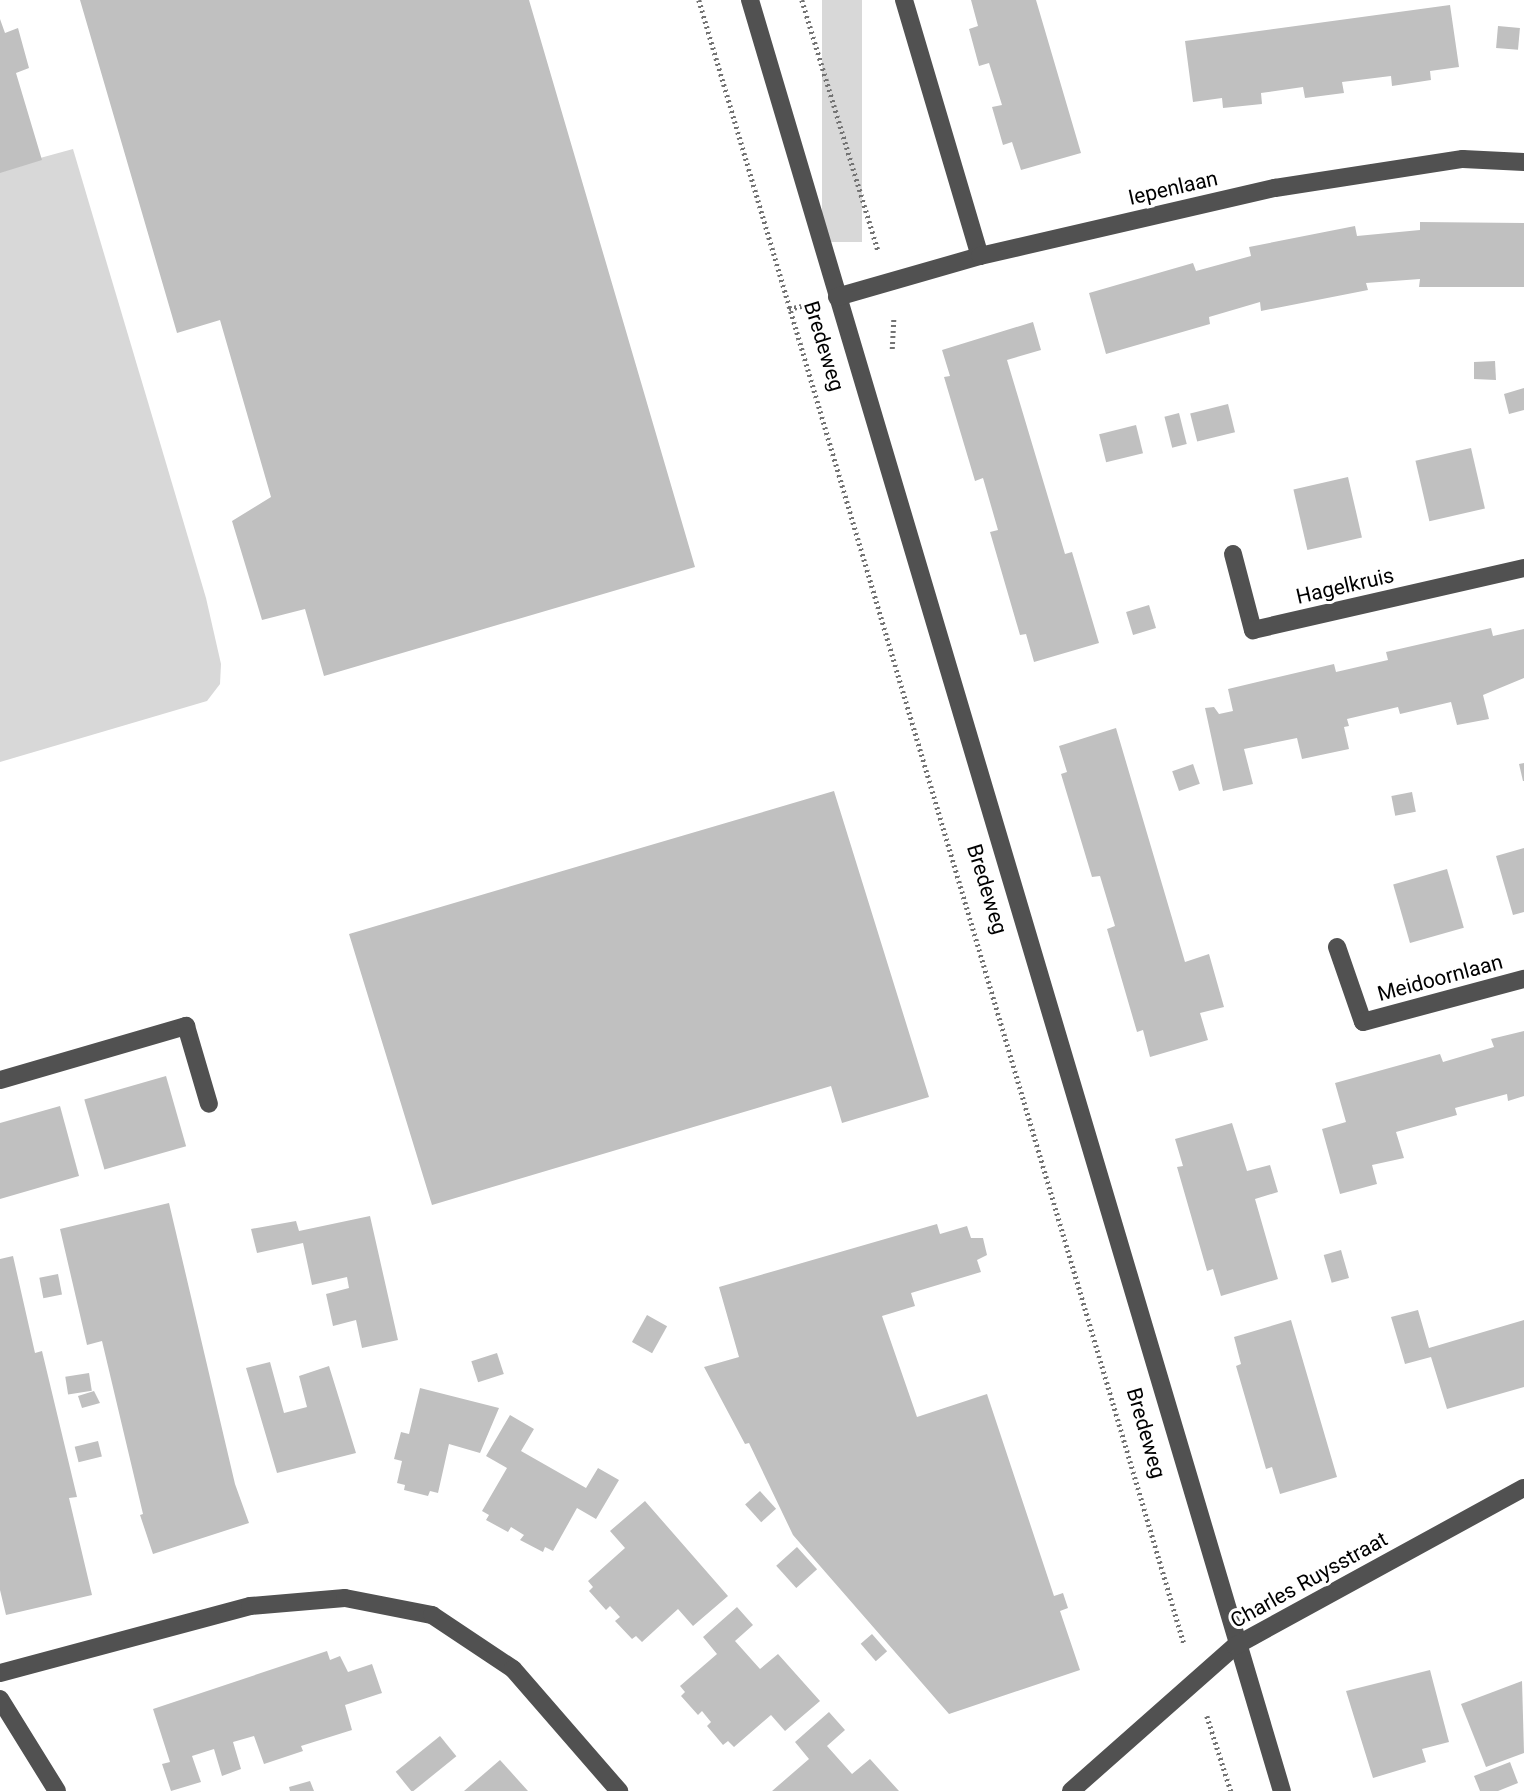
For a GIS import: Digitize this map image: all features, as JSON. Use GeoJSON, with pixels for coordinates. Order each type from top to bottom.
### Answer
{"type":"FeatureCollection","features":[{"type":"Feature","properties":{"kind":"street","name":"Bredeweg"},"geometry":{"type":"LineString","coordinates":[[750,0],[1235,1646],[1282,1791]]}},
{"type":"Feature","properties":{"kind":"street"},"geometry":{"type":"LineString","coordinates":[[904,0],[980,256]]}},
{"type":"Feature","properties":{"kind":"street","name":"Iepenlaan"},"geometry":{"type":"LineString","coordinates":[[837,297],[980,256],[1275,188],[1463,159],[1524,162]]}},
{"type":"Feature","properties":{"kind":"street","name":"Hagelkruis"},"geometry":{"type":"LineString","coordinates":[[1233,554],[1253,630],[1524,568]]}},
{"type":"Feature","properties":{"kind":"street","name":"Meidoornlaan"},"geometry":{"type":"LineString","coordinates":[[1337,947],[1363,1022],[1524,979]]}},
{"type":"Feature","properties":{"kind":"street"},"geometry":{"type":"LineString","coordinates":[[0,1080],[186,1026],[209,1104]]}},
{"type":"Feature","properties":{"kind":"street","name":"Charles Ruysstraat"},"geometry":{"type":"LineString","coordinates":[[1071,1791],[1235,1646],[1524,1488]]}},
{"type":"Feature","properties":{"kind":"street"},"geometry":{"type":"LineString","coordinates":[[0,1673],[250,1606],[345,1598],[432,1615],[513,1669],[619,1791]]}},
{"type":"Feature","properties":{"kind":"street"},"geometry":{"type":"LineString","coordinates":[[0,1699],[57,1791]]}},
{"type":"Feature","properties":{"kind":"path","name":"Bredeweg"},"geometry":{"type":"LineString","coordinates":[[699,0],[1196,1681],[1231,1791]]}},
{"type":"Feature","properties":{"kind":"shaded area"},"geometry":{"type":"Polygon","coordinates":[[[822,0],[862,0],[862,242],[822,242],[822,0]]]}},
{"type":"Feature","properties":{"kind":"shaded area"},"geometry":{"type":"Polygon","coordinates":[[[73,149],[206,598],[221,664],[220,684],[207,701],[0,762],[0,169],[73,149]]]}},
{"type":"Feature","properties":{"kind":"building"},"geometry":{"type":"Polygon","coordinates":[[[80,0],[529,0],[695,567],[324,676],[305,609],[262,620],[232,521],[271,497],[220,320],[177,333],[80,0]]]}},
{"type":"Feature","properties":{"kind":"building"},"geometry":{"type":"Polygon","coordinates":[[[971,0],[1036,0],[1081,153],[1021,170],[1012,142],[1003,145],[992,107],[1002,105],[989,63],[979,66],[969,29],[978,26],[971,0]]]}},
{"type":"Feature","properties":{"kind":"building"},"geometry":{"type":"Polygon","coordinates":[[[1450,5],[1459,67],[1430,71],[1431,80],[1392,86],[1391,76],[1342,82],[1344,93],[1305,98],[1303,87],[1261,93],[1262,104],[1223,108],[1222,98],[1193,102],[1185,41],[1450,5]]]}},
{"type":"Feature","properties":{"kind":"building"},"geometry":{"type":"Polygon","coordinates":[[[0,19],[5,33],[18,28],[29,68],[16,73],[42,160],[0,173],[0,19]]]}},
{"type":"Feature","properties":{"kind":"building"},"geometry":{"type":"Polygon","coordinates":[[[1498,26],[1520,28],[1518,50],[1496,48],[1498,26]]]}},
{"type":"Feature","properties":{"kind":"building"},"geometry":{"type":"Polygon","coordinates":[[[1420,222],[1524,223],[1524,287],[1419,287],[1420,279],[1366,283],[1368,290],[1261,311],[1260,302],[1209,317],[1210,324],[1106,354],[1089,293],[1193,263],[1196,271],[1251,256],[1249,247],[1355,226],[1357,236],[1420,230],[1420,222]]]}},
{"type":"Feature","properties":{"kind":"building"},"geometry":{"type":"Polygon","coordinates":[[[1033,322],[1041,350],[1007,360],[1065,554],[1072,552],[1099,643],[1034,662],[1026,634],[1020,635],[990,532],[998,530],[983,478],[975,481],[944,377],[950,376],[942,350],[1033,322]]]}},
{"type":"Feature","properties":{"kind":"building"},"geometry":{"type":"Polygon","coordinates":[[[1495,361],[1496,380],[1474,379],[1474,362],[1495,361]]]}},
{"type":"Feature","properties":{"kind":"building"},"geometry":{"type":"Polygon","coordinates":[[[1524,388],[1524,410],[1509,414],[1504,394],[1524,388]]]}},
{"type":"Feature","properties":{"kind":"building"},"geometry":{"type":"Polygon","coordinates":[[[1228,404],[1235,432],[1197,442],[1190,413],[1228,404]]]}},
{"type":"Feature","properties":{"kind":"building"},"geometry":{"type":"Polygon","coordinates":[[[1179,413],[1187,444],[1172,448],[1164,417],[1179,413]]]}},
{"type":"Feature","properties":{"kind":"building"},"geometry":{"type":"Polygon","coordinates":[[[1136,425],[1143,453],[1106,462],[1099,434],[1136,425]]]}},
{"type":"Feature","properties":{"kind":"building"},"geometry":{"type":"Polygon","coordinates":[[[1471,448],[1485,508],[1429,521],[1415,461],[1471,448]]]}},
{"type":"Feature","properties":{"kind":"building"},"geometry":{"type":"Polygon","coordinates":[[[1348,477],[1362,537],[1307,550],[1293,490],[1348,477]]]}},
{"type":"Feature","properties":{"kind":"building"},"geometry":{"type":"Polygon","coordinates":[[[1149,605],[1156,628],[1133,635],[1126,612],[1149,605]]]}},
{"type":"Feature","properties":{"kind":"building"},"geometry":{"type":"Polygon","coordinates":[[[1491,628],[1493,636],[1524,629],[1524,678],[1483,695],[1489,719],[1457,725],[1451,702],[1400,714],[1398,707],[1347,719],[1349,726],[1344,727],[1349,749],[1302,759],[1297,738],[1244,749],[1253,784],[1223,791],[1205,708],[1214,707],[1219,714],[1233,711],[1228,689],[1334,664],[1336,672],[1388,660],[1386,652],[1491,628]]]}},
{"type":"Feature","properties":{"kind":"building"},"geometry":{"type":"Polygon","coordinates":[[[1116,728],[1185,962],[1209,954],[1224,1007],[1200,1013],[1208,1040],[1150,1057],[1143,1030],[1137,1032],[1107,929],[1115,926],[1100,876],[1092,877],[1061,774],[1067,772],[1059,746],[1116,728]]]}},
{"type":"Feature","properties":{"kind":"building"},"geometry":{"type":"Polygon","coordinates":[[[1524,763],[1524,781],[1523,781],[1519,764],[1524,763]]]}},
{"type":"Feature","properties":{"kind":"building"},"geometry":{"type":"Polygon","coordinates":[[[1193,764],[1200,784],[1179,791],[1172,771],[1193,764]]]}},
{"type":"Feature","properties":{"kind":"building"},"geometry":{"type":"Polygon","coordinates":[[[834,791],[929,1097],[842,1123],[831,1086],[432,1205],[349,934],[834,791]]]}},
{"type":"Feature","properties":{"kind":"building"},"geometry":{"type":"Polygon","coordinates":[[[1412,792],[1416,812],[1395,816],[1391,796],[1412,792]]]}},
{"type":"Feature","properties":{"kind":"building"},"geometry":{"type":"Polygon","coordinates":[[[1524,848],[1524,912],[1513,915],[1496,856],[1524,848]]]}},
{"type":"Feature","properties":{"kind":"building"},"geometry":{"type":"Polygon","coordinates":[[[1447,869],[1464,928],[1410,943],[1393,884],[1447,869]]]}},
{"type":"Feature","properties":{"kind":"building"},"geometry":{"type":"Polygon","coordinates":[[[1524,1031],[1524,1096],[1508,1101],[1507,1094],[1455,1108],[1457,1115],[1396,1132],[1404,1158],[1372,1165],[1377,1184],[1340,1194],[1322,1129],[1346,1122],[1335,1083],[1440,1054],[1443,1062],[1494,1047],[1491,1039],[1524,1031]]]}},
{"type":"Feature","properties":{"kind":"building"},"geometry":{"type":"Polygon","coordinates":[[[166,1076],[186,1146],[104,1170],[84,1099],[166,1076]]]}},
{"type":"Feature","properties":{"kind":"building"},"geometry":{"type":"Polygon","coordinates":[[[60,1106],[79,1176],[0,1199],[0,1123],[60,1106]]]}},
{"type":"Feature","properties":{"kind":"building"},"geometry":{"type":"Polygon","coordinates":[[[1232,1123],[1247,1171],[1270,1165],[1278,1192],[1255,1199],[1278,1279],[1221,1296],[1213,1269],[1207,1271],[1177,1167],[1183,1166],[1175,1139],[1232,1123]]]}},
{"type":"Feature","properties":{"kind":"building"},"geometry":{"type":"Polygon","coordinates":[[[169,1203],[235,1484],[249,1523],[153,1554],[140,1515],[143,1514],[102,1341],[87,1345],[60,1229],[169,1203]]]}},
{"type":"Feature","properties":{"kind":"building"},"geometry":{"type":"Polygon","coordinates":[[[370,1216],[398,1340],[362,1348],[356,1320],[333,1326],[326,1294],[349,1288],[347,1277],[312,1285],[303,1243],[257,1253],[251,1229],[296,1221],[299,1231],[370,1216]]]}},
{"type":"Feature","properties":{"kind":"building"},"geometry":{"type":"Polygon","coordinates":[[[937,1224],[940,1234],[967,1226],[971,1238],[983,1238],[987,1255],[977,1260],[981,1272],[911,1293],[915,1306],[882,1316],[917,1417],[987,1394],[1054,1596],[1063,1593],[1068,1608],[1060,1611],[1080,1670],[949,1714],[793,1535],[749,1443],[745,1444],[704,1367],[739,1357],[719,1287],[937,1224]]]}},
{"type":"Feature","properties":{"kind":"building"},"geometry":{"type":"Polygon","coordinates":[[[1341,1250],[1349,1278],[1332,1283],[1324,1255],[1341,1250]]]}},
{"type":"Feature","properties":{"kind":"building"},"geometry":{"type":"Polygon","coordinates":[[[13,1256],[35,1353],[42,1351],[77,1497],[69,1498],[92,1595],[6,1615],[0,1590],[0,1259],[13,1256]]]}},
{"type":"Feature","properties":{"kind":"building"},"geometry":{"type":"Polygon","coordinates":[[[58,1274],[62,1295],[43,1298],[39,1278],[58,1274]]]}},
{"type":"Feature","properties":{"kind":"building"},"geometry":{"type":"Polygon","coordinates":[[[1418,1310],[1429,1348],[1524,1320],[1524,1387],[1447,1409],[1431,1357],[1405,1364],[1391,1317],[1418,1310]]]}},
{"type":"Feature","properties":{"kind":"building"},"geometry":{"type":"Polygon","coordinates":[[[647,1315],[667,1326],[652,1353],[632,1342],[647,1315]]]}},
{"type":"Feature","properties":{"kind":"building"},"geometry":{"type":"Polygon","coordinates":[[[1291,1320],[1337,1477],[1280,1494],[1272,1467],[1266,1469],[1236,1366],[1241,1364],[1234,1337],[1291,1320]]]}},
{"type":"Feature","properties":{"kind":"building"},"geometry":{"type":"Polygon","coordinates":[[[497,1353],[504,1374],[478,1382],[471,1361],[497,1353]]]}},
{"type":"Feature","properties":{"kind":"building"},"geometry":{"type":"Polygon","coordinates":[[[270,1362],[284,1413],[307,1407],[299,1376],[329,1366],[356,1453],[277,1473],[246,1368],[270,1362]]]}},
{"type":"Feature","properties":{"kind":"building"},"geometry":{"type":"Polygon","coordinates":[[[89,1373],[92,1391],[68,1395],[65,1377],[89,1373]]]}},
{"type":"Feature","properties":{"kind":"building"},"geometry":{"type":"Polygon","coordinates":[[[420,1388],[499,1408],[480,1453],[449,1444],[438,1493],[430,1491],[428,1496],[404,1490],[405,1485],[397,1483],[402,1461],[394,1459],[401,1432],[409,1434],[420,1388]]]}},
{"type":"Feature","properties":{"kind":"building"},"geometry":{"type":"Polygon","coordinates":[[[94,1391],[100,1403],[82,1408],[78,1396],[94,1391]]]}},
{"type":"Feature","properties":{"kind":"building"},"geometry":{"type":"Polygon","coordinates":[[[510,1415],[534,1429],[521,1451],[586,1488],[598,1468],[619,1480],[596,1519],[577,1508],[553,1551],[545,1547],[543,1552],[520,1540],[524,1535],[511,1527],[508,1532],[486,1520],[489,1515],[482,1511],[507,1468],[486,1456],[510,1415]]]}},
{"type":"Feature","properties":{"kind":"building"},"geometry":{"type":"Polygon","coordinates":[[[98,1441],[102,1457],[79,1462],[75,1447],[98,1441]]]}},
{"type":"Feature","properties":{"kind":"building"},"geometry":{"type":"Polygon","coordinates":[[[760,1491],[776,1509],[761,1522],[745,1504],[760,1491]]]}},
{"type":"Feature","properties":{"kind":"building"},"geometry":{"type":"Polygon","coordinates":[[[645,1501],[728,1596],[693,1626],[678,1609],[642,1642],[636,1636],[632,1639],[615,1621],[620,1617],[610,1606],[606,1610],[589,1591],[593,1587],[588,1581],[625,1548],[610,1531],[645,1501]]]}},
{"type":"Feature","properties":{"kind":"building"},"geometry":{"type":"Polygon","coordinates":[[[797,1547],[817,1569],[796,1588],[776,1566],[797,1547]]]}},
{"type":"Feature","properties":{"kind":"building"},"geometry":{"type":"Polygon","coordinates":[[[737,1607],[753,1625],[735,1641],[760,1669],[778,1654],[820,1701],[785,1731],[771,1715],[734,1747],[728,1741],[723,1745],[707,1726],[711,1722],[702,1711],[698,1715],[681,1696],[685,1692],[680,1686],[717,1654],[703,1637],[737,1607]]]}},
{"type":"Feature","properties":{"kind":"building"},"geometry":{"type":"Polygon","coordinates":[[[872,1634],[887,1651],[876,1661],[861,1644],[872,1634]]]}},
{"type":"Feature","properties":{"kind":"building"},"geometry":{"type":"Polygon","coordinates":[[[327,1651],[330,1660],[340,1656],[348,1672],[372,1664],[382,1693],[345,1705],[352,1730],[301,1746],[303,1751],[264,1764],[254,1736],[233,1742],[241,1769],[222,1776],[214,1749],[192,1756],[201,1782],[171,1791],[162,1764],[170,1762],[153,1709],[327,1651]]]}},
{"type":"Feature","properties":{"kind":"building"},"geometry":{"type":"Polygon","coordinates":[[[1430,1670],[1449,1742],[1422,1749],[1426,1762],[1373,1778],[1346,1691],[1430,1670]]]}},
{"type":"Feature","properties":{"kind":"building"},"geometry":{"type":"Polygon","coordinates":[[[1522,1681],[1524,1753],[1486,1767],[1461,1704],[1522,1681]]]}},
{"type":"Feature","properties":{"kind":"building"},"geometry":{"type":"Polygon","coordinates":[[[829,1712],[845,1730],[827,1746],[852,1774],[870,1759],[899,1791],[772,1791],[809,1759],[795,1742],[829,1712]]]}},
{"type":"Feature","properties":{"kind":"building"},"geometry":{"type":"Polygon","coordinates":[[[440,1736],[456,1756],[413,1791],[396,1772],[440,1736]]]}},
{"type":"Feature","properties":{"kind":"building"},"geometry":{"type":"Polygon","coordinates":[[[500,1760],[528,1791],[464,1791],[500,1760]]]}},
{"type":"Feature","properties":{"kind":"building"},"geometry":{"type":"Polygon","coordinates":[[[1510,1762],[1518,1783],[1498,1791],[1480,1791],[1474,1776],[1510,1762]]]}},
{"type":"Feature","properties":{"kind":"building"},"geometry":{"type":"Polygon","coordinates":[[[310,1781],[314,1791],[290,1791],[289,1787],[310,1781]]]}}]}
